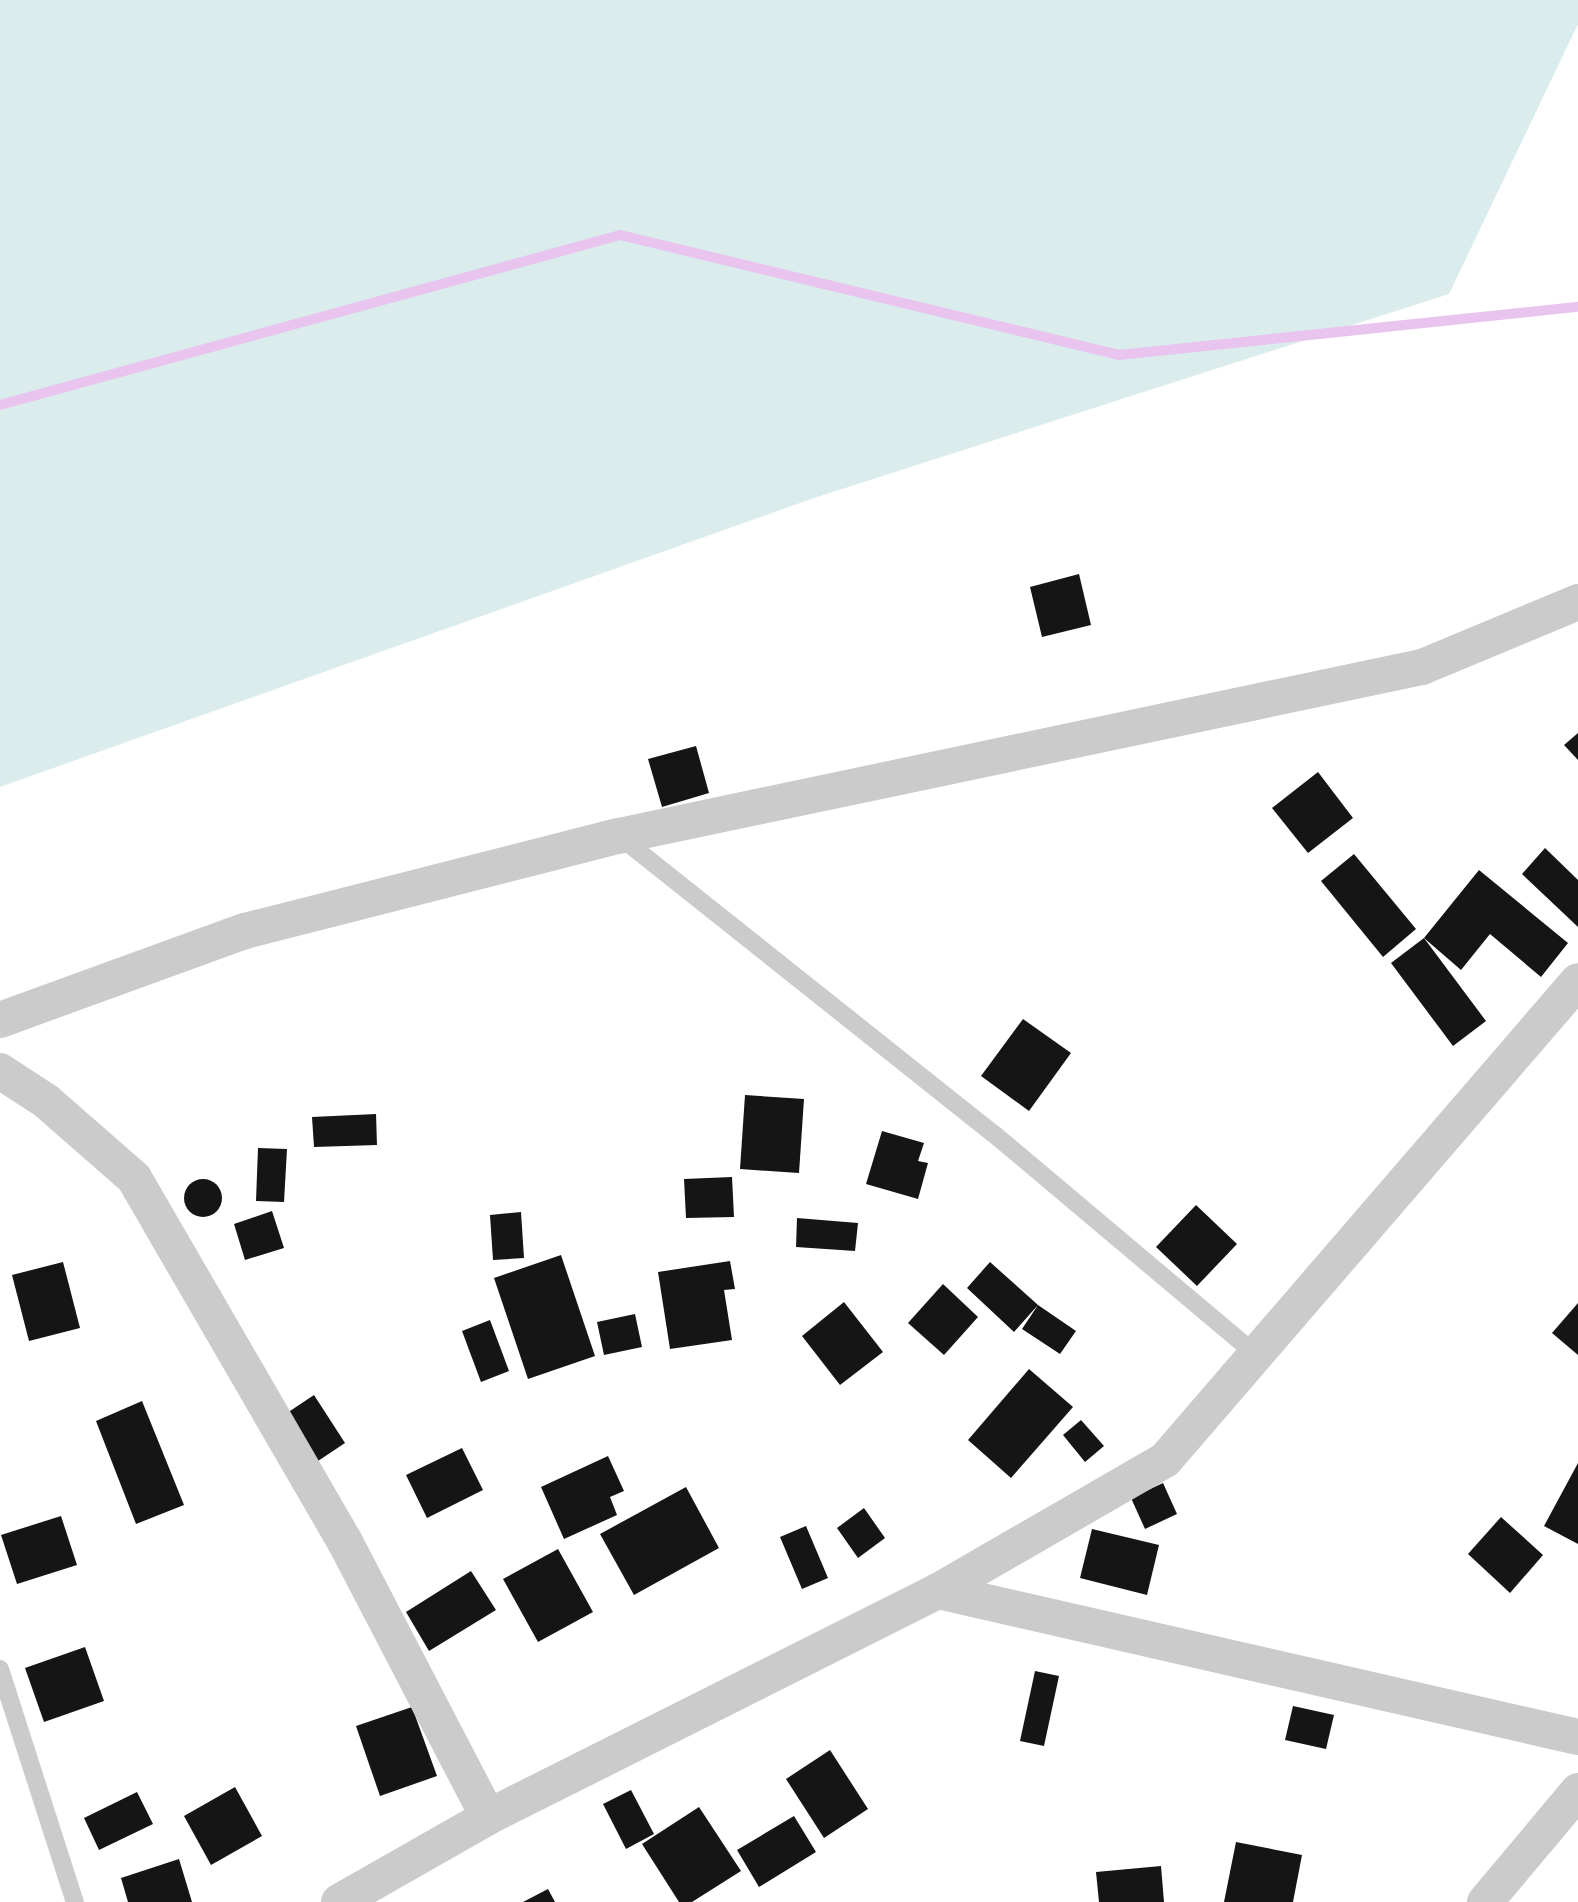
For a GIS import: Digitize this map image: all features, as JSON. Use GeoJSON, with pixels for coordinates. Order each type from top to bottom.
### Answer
{"type":"FeatureCollection","features":[{"type":"Feature","properties":{"kind":"street"},"geometry":{"type":"LineString","coordinates":[[0,1020],[245,931],[619,836],[1422,667],[1578,602]]}},
{"type":"Feature","properties":{"kind":"street"},"geometry":{"type":"LineString","coordinates":[[339,1902],[488,1817],[938,1591],[1165,1460],[1258,1356],[1578,981]]}},
{"type":"Feature","properties":{"kind":"street"},"geometry":{"type":"LineString","coordinates":[[0,1071],[46,1101],[134,1178],[344,1540],[488,1817]]}},
{"type":"Feature","properties":{"kind":"street"},"geometry":{"type":"LineString","coordinates":[[938,1591],[1578,1737]]}},
{"type":"Feature","properties":{"kind":"street"},"geometry":{"type":"LineString","coordinates":[[1485,1902],[1578,1791]]}},
{"type":"Feature","properties":{"kind":"lane"},"geometry":{"type":"LineString","coordinates":[[619,836],[994,1134],[1258,1356]]}},
{"type":"Feature","properties":{"kind":"lane"},"geometry":{"type":"LineString","coordinates":[[0,1669],[75,1902]]}},
{"type":"Feature","properties":{"kind":"shaded area"},"geometry":{"type":"Polygon","coordinates":[[[0,0],[1578,0],[1578,24],[1449,294],[814,498],[0,787],[0,0]]]}},
{"type":"Feature","properties":{"kind":"building"},"geometry":{"type":"Polygon","coordinates":[[[1079,574],[1091,625],[1042,637],[1030,587],[1079,574]]]}},
{"type":"Feature","properties":{"kind":"building"},"geometry":{"type":"Polygon","coordinates":[[[1578,733],[1578,760],[1564,745],[1578,733]]]}},
{"type":"Feature","properties":{"kind":"building"},"geometry":{"type":"Polygon","coordinates":[[[696,746],[709,793],[662,807],[648,759],[696,746]]]}},
{"type":"Feature","properties":{"kind":"building"},"geometry":{"type":"Polygon","coordinates":[[[1318,772],[1353,818],[1308,853],[1272,808],[1318,772]]]}},
{"type":"Feature","properties":{"kind":"building"},"geometry":{"type":"Polygon","coordinates":[[[1545,848],[1578,880],[1578,927],[1522,874],[1545,848]]]}},
{"type":"Feature","properties":{"kind":"building"},"geometry":{"type":"Polygon","coordinates":[[[1354,854],[1416,929],[1383,957],[1321,881],[1354,854]]]}},
{"type":"Feature","properties":{"kind":"building"},"geometry":{"type":"Polygon","coordinates":[[[1479,870],[1568,943],[1541,977],[1490,934],[1461,970],[1424,938],[1479,870]]]}},
{"type":"Feature","properties":{"kind":"building"},"geometry":{"type":"Polygon","coordinates":[[[1424,938],[1486,1021],[1453,1046],[1391,963],[1424,938]]]}},
{"type":"Feature","properties":{"kind":"building"},"geometry":{"type":"Polygon","coordinates":[[[1023,1019],[1071,1053],[1029,1111],[981,1076],[1023,1019]]]}},
{"type":"Feature","properties":{"kind":"building"},"geometry":{"type":"Polygon","coordinates":[[[745,1095],[804,1099],[799,1173],[740,1169],[745,1095]]]}},
{"type":"Feature","properties":{"kind":"building"},"geometry":{"type":"Polygon","coordinates":[[[376,1114],[377,1145],[314,1147],[312,1117],[376,1114]]]}},
{"type":"Feature","properties":{"kind":"building"},"geometry":{"type":"Polygon","coordinates":[[[882,1131],[924,1143],[918,1161],[928,1163],[918,1199],[866,1184],[882,1131]]]}},
{"type":"Feature","properties":{"kind":"building"},"geometry":{"type":"Polygon","coordinates":[[[258,1148],[287,1149],[284,1202],[256,1201],[258,1148]]]}},
{"type":"Feature","properties":{"kind":"building"},"geometry":{"type":"Polygon","coordinates":[[[732,1177],[734,1217],[686,1218],[684,1179],[732,1177]]]}},
{"type":"Feature","properties":{"kind":"building"},"geometry":{"type":"Polygon","coordinates":[[[203,1179],[217,1184],[222,1198],[217,1212],[203,1217],[189,1212],[184,1198],[189,1184],[203,1179]]]}},
{"type":"Feature","properties":{"kind":"building"},"geometry":{"type":"Polygon","coordinates":[[[1196,1205],[1237,1244],[1197,1286],[1156,1247],[1196,1205]]]}},
{"type":"Feature","properties":{"kind":"building"},"geometry":{"type":"Polygon","coordinates":[[[272,1211],[284,1248],[245,1260],[234,1224],[272,1211]]]}},
{"type":"Feature","properties":{"kind":"building"},"geometry":{"type":"Polygon","coordinates":[[[521,1212],[524,1258],[493,1260],[490,1215],[521,1212]]]}},
{"type":"Feature","properties":{"kind":"building"},"geometry":{"type":"Polygon","coordinates":[[[797,1218],[858,1223],[855,1251],[796,1247],[797,1218]]]}},
{"type":"Feature","properties":{"kind":"building"},"geometry":{"type":"Polygon","coordinates":[[[561,1255],[595,1356],[528,1379],[494,1278],[561,1255]]]}},
{"type":"Feature","properties":{"kind":"building"},"geometry":{"type":"Polygon","coordinates":[[[730,1261],[735,1289],[724,1290],[732,1340],[670,1349],[658,1272],[730,1261]]]}},
{"type":"Feature","properties":{"kind":"building"},"geometry":{"type":"Polygon","coordinates":[[[63,1262],[80,1328],[29,1341],[12,1275],[63,1262]]]}},
{"type":"Feature","properties":{"kind":"building"},"geometry":{"type":"Polygon","coordinates":[[[990,1262],[1038,1305],[1014,1332],[967,1288],[990,1262]]]}},
{"type":"Feature","properties":{"kind":"building"},"geometry":{"type":"Polygon","coordinates":[[[943,1284],[978,1317],[944,1355],[908,1323],[943,1284]]]}},
{"type":"Feature","properties":{"kind":"building"},"geometry":{"type":"Polygon","coordinates":[[[844,1302],[883,1352],[840,1385],[802,1336],[844,1302]]]}},
{"type":"Feature","properties":{"kind":"building"},"geometry":{"type":"Polygon","coordinates":[[[1578,1303],[1578,1355],[1552,1333],[1578,1303]]]}},
{"type":"Feature","properties":{"kind":"building"},"geometry":{"type":"Polygon","coordinates":[[[1038,1305],[1076,1331],[1060,1354],[1022,1329],[1038,1305]]]}},
{"type":"Feature","properties":{"kind":"building"},"geometry":{"type":"Polygon","coordinates":[[[635,1314],[642,1347],[604,1355],[597,1322],[635,1314]]]}},
{"type":"Feature","properties":{"kind":"building"},"geometry":{"type":"Polygon","coordinates":[[[490,1320],[509,1371],[481,1382],[462,1331],[490,1320]]]}},
{"type":"Feature","properties":{"kind":"building"},"geometry":{"type":"Polygon","coordinates":[[[1029,1369],[1073,1407],[1011,1478],[968,1440],[1029,1369]]]}},
{"type":"Feature","properties":{"kind":"building"},"geometry":{"type":"Polygon","coordinates":[[[314,1395],[345,1443],[318,1461],[287,1413],[314,1395]]]}},
{"type":"Feature","properties":{"kind":"building"},"geometry":{"type":"Polygon","coordinates":[[[142,1401],[184,1505],[136,1524],[96,1421],[142,1401]]]}},
{"type":"Feature","properties":{"kind":"building"},"geometry":{"type":"Polygon","coordinates":[[[1081,1420],[1104,1446],[1085,1462],[1063,1435],[1081,1420]]]}},
{"type":"Feature","properties":{"kind":"building"},"geometry":{"type":"Polygon","coordinates":[[[462,1448],[483,1490],[427,1518],[406,1475],[462,1448]]]}},
{"type":"Feature","properties":{"kind":"building"},"geometry":{"type":"Polygon","coordinates":[[[608,1456],[624,1491],[610,1497],[617,1515],[564,1539],[541,1487],[608,1456]]]}},
{"type":"Feature","properties":{"kind":"building"},"geometry":{"type":"Polygon","coordinates":[[[1578,1463],[1578,1544],[1544,1526],[1578,1463]]]}},
{"type":"Feature","properties":{"kind":"building"},"geometry":{"type":"Polygon","coordinates":[[[1163,1483],[1177,1514],[1145,1529],[1131,1498],[1163,1483]]]}},
{"type":"Feature","properties":{"kind":"building"},"geometry":{"type":"Polygon","coordinates":[[[686,1487],[719,1548],[634,1595],[600,1534],[686,1487]]]}},
{"type":"Feature","properties":{"kind":"building"},"geometry":{"type":"Polygon","coordinates":[[[864,1508],[885,1538],[858,1558],[837,1528],[864,1508]]]}},
{"type":"Feature","properties":{"kind":"building"},"geometry":{"type":"Polygon","coordinates":[[[61,1516],[77,1565],[17,1584],[1,1535],[61,1516]]]}},
{"type":"Feature","properties":{"kind":"building"},"geometry":{"type":"Polygon","coordinates":[[[1501,1517],[1543,1555],[1510,1593],[1468,1554],[1501,1517]]]}},
{"type":"Feature","properties":{"kind":"building"},"geometry":{"type":"Polygon","coordinates":[[[806,1526],[828,1578],[802,1589],[780,1537],[806,1526]]]}},
{"type":"Feature","properties":{"kind":"building"},"geometry":{"type":"Polygon","coordinates":[[[1092,1529],[1159,1545],[1147,1595],[1080,1578],[1092,1529]]]}},
{"type":"Feature","properties":{"kind":"building"},"geometry":{"type":"Polygon","coordinates":[[[558,1549],[593,1612],[538,1642],[503,1579],[558,1549]]]}},
{"type":"Feature","properties":{"kind":"building"},"geometry":{"type":"Polygon","coordinates":[[[471,1571],[496,1610],[429,1651],[406,1612],[471,1571]]]}},
{"type":"Feature","properties":{"kind":"building"},"geometry":{"type":"Polygon","coordinates":[[[85,1647],[104,1701],[44,1722],[25,1668],[85,1647]]]}},
{"type":"Feature","properties":{"kind":"building"},"geometry":{"type":"Polygon","coordinates":[[[1035,1671],[1059,1676],[1044,1746],[1020,1741],[1035,1671]]]}},
{"type":"Feature","properties":{"kind":"building"},"geometry":{"type":"Polygon","coordinates":[[[1293,1706],[1334,1715],[1326,1749],[1285,1740],[1293,1706]]]}},
{"type":"Feature","properties":{"kind":"building"},"geometry":{"type":"Polygon","coordinates":[[[412,1707],[437,1776],[380,1796],[356,1726],[412,1707]]]}},
{"type":"Feature","properties":{"kind":"building"},"geometry":{"type":"Polygon","coordinates":[[[830,1750],[868,1809],[824,1838],[786,1779],[830,1750]]]}},
{"type":"Feature","properties":{"kind":"building"},"geometry":{"type":"Polygon","coordinates":[[[235,1787],[262,1836],[211,1865],[184,1816],[235,1787]]]}},
{"type":"Feature","properties":{"kind":"building"},"geometry":{"type":"Polygon","coordinates":[[[631,1790],[654,1834],[626,1849],[603,1804],[631,1790]]]}},
{"type":"Feature","properties":{"kind":"building"},"geometry":{"type":"Polygon","coordinates":[[[137,1792],[153,1824],[99,1850],[84,1818],[137,1792]]]}},
{"type":"Feature","properties":{"kind":"building"},"geometry":{"type":"Polygon","coordinates":[[[699,1807],[741,1871],[692,1902],[679,1902],[642,1844],[699,1807]]]}},
{"type":"Feature","properties":{"kind":"building"},"geometry":{"type":"Polygon","coordinates":[[[794,1816],[816,1852],[759,1887],[737,1850],[794,1816]]]}},
{"type":"Feature","properties":{"kind":"building"},"geometry":{"type":"Polygon","coordinates":[[[1236,1842],[1302,1855],[1293,1902],[1224,1902],[1236,1842]]]}},
{"type":"Feature","properties":{"kind":"building"},"geometry":{"type":"Polygon","coordinates":[[[179,1859],[192,1902],[128,1902],[121,1878],[179,1859]]]}},
{"type":"Feature","properties":{"kind":"building"},"geometry":{"type":"Polygon","coordinates":[[[1161,1866],[1164,1902],[1099,1902],[1096,1872],[1161,1866]]]}},
{"type":"Feature","properties":{"kind":"building"},"geometry":{"type":"Polygon","coordinates":[[[548,1889],[555,1902],[523,1902],[548,1889]]]}},
{"type":"Feature","properties":{"kind":"waterway"},"geometry":{"type":"LineString","coordinates":[[0,405],[620,235],[1119,355],[1578,307]]}}]}
